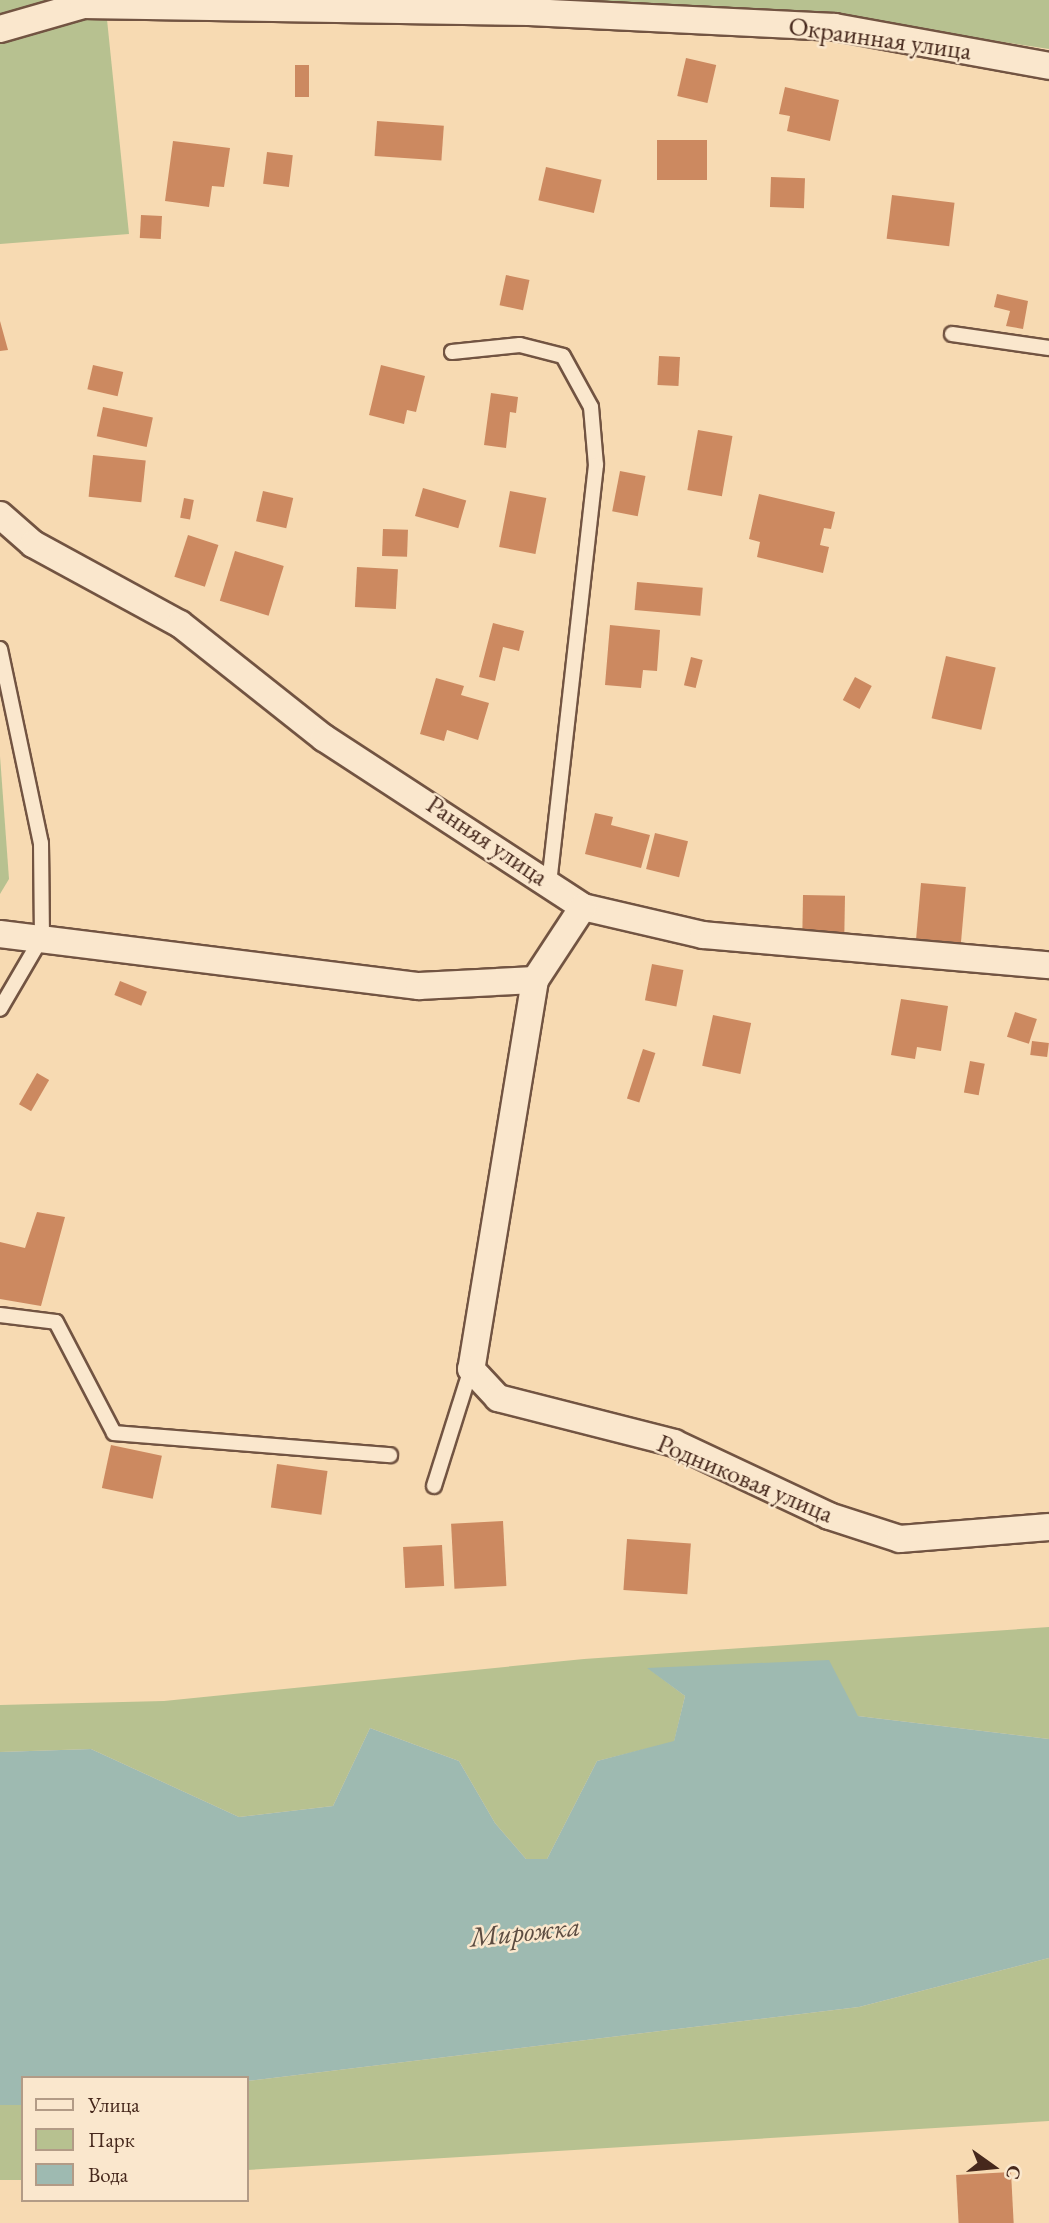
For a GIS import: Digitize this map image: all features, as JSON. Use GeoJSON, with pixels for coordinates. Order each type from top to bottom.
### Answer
{"type":"FeatureCollection","features":[{"type":"Feature","properties":{"kind":"street","name":"Окраинная улица"},"geometry":{"type":"LineString","coordinates":[[0,29],[83,5],[529,12],[835,27],[1049,66]]}},
{"type":"Feature","properties":{"kind":"street","name":"Ранняя улица"},"geometry":{"type":"LineString","coordinates":[[0,516],[33,544],[180,624],[324,738],[549,882],[583,907],[703,935],[1049,965]]}},
{"type":"Feature","properties":{"kind":"street"},"geometry":{"type":"LineString","coordinates":[[471,1369],[535,980],[583,907]]}},
{"type":"Feature","properties":{"kind":"street"},"geometry":{"type":"LineString","coordinates":[[0,934],[42,937],[419,986],[535,980]]}},
{"type":"Feature","properties":{"kind":"street","name":"Родниковая улица"},"geometry":{"type":"LineString","coordinates":[[471,1369],[498,1398],[674,1443],[829,1516],[900,1539],[1049,1527]]}},
{"type":"Feature","properties":{"kind":"lane"},"geometry":{"type":"LineString","coordinates":[[953,334],[1049,348]]}},
{"type":"Feature","properties":{"kind":"lane"},"geometry":{"type":"LineString","coordinates":[[452,352],[520,345],[563,356],[591,407],[596,465],[549,882]]}},
{"type":"Feature","properties":{"kind":"lane"},"geometry":{"type":"LineString","coordinates":[[0,649],[41,843],[42,937],[0,1009]]}},
{"type":"Feature","properties":{"kind":"lane"},"geometry":{"type":"LineString","coordinates":[[0,1315],[55,1322],[114,1433],[390,1455]]}},
{"type":"Feature","properties":{"kind":"lane"},"geometry":{"type":"LineString","coordinates":[[435,1486],[471,1369]]}},
{"type":"Feature","properties":{"kind":"green space"},"geometry":{"type":"Polygon","coordinates":[[[0,0],[105,0],[129,234],[0,244],[0,0]]]}},
{"type":"Feature","properties":{"kind":"green space"},"geometry":{"type":"Polygon","coordinates":[[[378,0],[1049,0],[1049,49],[835,17],[378,0]]]}},
{"type":"Feature","properties":{"kind":"green space"},"geometry":{"type":"Polygon","coordinates":[[[0,756],[9,879],[0,894],[0,756]]]}},
{"type":"Feature","properties":{"kind":"green space"},"geometry":{"type":"Polygon","coordinates":[[[1049,1627],[1049,1739],[858,1716],[648,1668],[685,1696],[674,1742],[597,1761],[547,1859],[526,1859],[495,1823],[459,1761],[370,1728],[333,1806],[239,1817],[91,1749],[0,1752],[0,1705],[164,1701],[584,1659],[1049,1627]]]}},
{"type":"Feature","properties":{"kind":"green space"},"geometry":{"type":"Polygon","coordinates":[[[1049,1958],[1049,2121],[248,2170],[248,2081],[859,2007],[1049,1958]]]}},
{"type":"Feature","properties":{"kind":"green space"},"geometry":{"type":"Polygon","coordinates":[[[0,2105],[21,2105],[21,2180],[0,2180],[0,2105]]]}},
{"type":"Feature","properties":{"kind":"water","name":"Мирожка"},"geometry":{"type":"Polygon","coordinates":[[[829,1660],[858,1716],[1049,1739],[1049,1958],[859,2007],[248,2081],[248,2076],[21,2076],[21,2105],[0,2105],[0,1752],[91,1749],[239,1817],[333,1806],[370,1728],[459,1761],[495,1823],[526,1859],[547,1859],[597,1761],[674,1741],[685,1696],[647,1668],[829,1660]]]}},
{"type":"Feature","properties":{"kind":"building"},"geometry":{"type":"Polygon","coordinates":[[[686,58],[716,65],[707,103],[677,96],[686,58]]]}},
{"type":"Feature","properties":{"kind":"building"},"geometry":{"type":"Polygon","coordinates":[[[295,65],[309,65],[309,97],[295,97],[295,65]]]}},
{"type":"Feature","properties":{"kind":"building"},"geometry":{"type":"Polygon","coordinates":[[[785,87],[839,100],[830,141],[787,131],[790,116],[779,114],[785,87]]]}},
{"type":"Feature","properties":{"kind":"building"},"geometry":{"type":"Polygon","coordinates":[[[377,121],[444,126],[441,161],[375,156],[377,121]]]}},
{"type":"Feature","properties":{"kind":"building"},"geometry":{"type":"Polygon","coordinates":[[[657,140],[707,140],[707,180],[657,180],[657,140]]]}},
{"type":"Feature","properties":{"kind":"building"},"geometry":{"type":"Polygon","coordinates":[[[173,141],[230,148],[224,187],[212,186],[209,207],[165,201],[173,141]]]}},
{"type":"Feature","properties":{"kind":"building"},"geometry":{"type":"Polygon","coordinates":[[[267,152],[293,155],[289,187],[263,184],[267,152]]]}},
{"type":"Feature","properties":{"kind":"building"},"geometry":{"type":"Polygon","coordinates":[[[546,167],[602,180],[594,213],[538,200],[546,167]]]}},
{"type":"Feature","properties":{"kind":"building"},"geometry":{"type":"Polygon","coordinates":[[[771,177],[805,178],[804,208],[770,207],[771,177]]]}},
{"type":"Feature","properties":{"kind":"building"},"geometry":{"type":"Polygon","coordinates":[[[892,195],[955,203],[949,246],[887,239],[892,195]]]}},
{"type":"Feature","properties":{"kind":"building"},"geometry":{"type":"Polygon","coordinates":[[[141,215],[162,216],[161,239],[140,238],[141,215]]]}},
{"type":"Feature","properties":{"kind":"building"},"geometry":{"type":"Polygon","coordinates":[[[506,275],[529,280],[523,310],[500,305],[506,275]]]}},
{"type":"Feature","properties":{"kind":"building"},"geometry":{"type":"Polygon","coordinates":[[[997,294],[1028,301],[1023,329],[1006,326],[1010,311],[994,307],[997,294]]]}},
{"type":"Feature","properties":{"kind":"building"},"geometry":{"type":"Polygon","coordinates":[[[0,321],[8,350],[0,351],[0,321]]]}},
{"type":"Feature","properties":{"kind":"building"},"geometry":{"type":"Polygon","coordinates":[[[659,356],[680,357],[678,386],[657,385],[659,356]]]}},
{"type":"Feature","properties":{"kind":"building"},"geometry":{"type":"Polygon","coordinates":[[[93,365],[123,372],[118,396],[87,389],[93,365]]]}},
{"type":"Feature","properties":{"kind":"building"},"geometry":{"type":"Polygon","coordinates":[[[381,365],[425,376],[416,412],[407,410],[404,424],[369,415],[381,365]]]}},
{"type":"Feature","properties":{"kind":"building"},"geometry":{"type":"Polygon","coordinates":[[[491,393],[518,397],[516,413],[510,412],[506,448],[484,445],[491,393]]]}},
{"type":"Feature","properties":{"kind":"building"},"geometry":{"type":"Polygon","coordinates":[[[103,407],[153,418],[147,447],[97,436],[103,407]]]}},
{"type":"Feature","properties":{"kind":"building"},"geometry":{"type":"Polygon","coordinates":[[[698,430],[732,436],[722,496],[687,490],[698,430]]]}},
{"type":"Feature","properties":{"kind":"building"},"geometry":{"type":"Polygon","coordinates":[[[93,455],[146,461],[141,502],[89,497],[93,455]]]}},
{"type":"Feature","properties":{"kind":"building"},"geometry":{"type":"Polygon","coordinates":[[[620,471],[646,476],[638,516],[612,511],[620,471]]]}},
{"type":"Feature","properties":{"kind":"building"},"geometry":{"type":"Polygon","coordinates":[[[423,488],[466,500],[458,528],[415,516],[423,488]]]}},
{"type":"Feature","properties":{"kind":"building"},"geometry":{"type":"Polygon","coordinates":[[[263,491],[293,498],[286,528],[256,521],[263,491]]]}},
{"type":"Feature","properties":{"kind":"building"},"geometry":{"type":"Polygon","coordinates":[[[510,491],[546,498],[535,554],[499,547],[510,491]]]}},
{"type":"Feature","properties":{"kind":"building"},"geometry":{"type":"Polygon","coordinates":[[[759,494],[835,512],[831,529],[824,528],[820,545],[829,547],[823,573],[757,557],[760,542],[749,539],[759,494]]]}},
{"type":"Feature","properties":{"kind":"building"},"geometry":{"type":"Polygon","coordinates":[[[184,498],[194,500],[190,520],[180,518],[184,498]]]}},
{"type":"Feature","properties":{"kind":"building"},"geometry":{"type":"Polygon","coordinates":[[[383,529],[408,530],[407,557],[382,556],[383,529]]]}},
{"type":"Feature","properties":{"kind":"building"},"geometry":{"type":"Polygon","coordinates":[[[188,535],[218,545],[205,587],[174,577],[188,535]]]}},
{"type":"Feature","properties":{"kind":"building"},"geometry":{"type":"Polygon","coordinates":[[[235,551],[284,566],[269,616],[220,601],[235,551]]]}},
{"type":"Feature","properties":{"kind":"building"},"geometry":{"type":"Polygon","coordinates":[[[357,567],[398,569],[396,609],[355,607],[357,567]]]}},
{"type":"Feature","properties":{"kind":"building"},"geometry":{"type":"Polygon","coordinates":[[[637,582],[703,588],[700,616],[635,610],[637,582]]]}},
{"type":"Feature","properties":{"kind":"building"},"geometry":{"type":"Polygon","coordinates":[[[493,623],[524,631],[519,651],[503,647],[495,681],[479,677],[493,623]]]}},
{"type":"Feature","properties":{"kind":"building"},"geometry":{"type":"Polygon","coordinates":[[[610,625],[660,630],[657,671],[643,670],[641,688],[605,685],[610,625]]]}},
{"type":"Feature","properties":{"kind":"building"},"geometry":{"type":"Polygon","coordinates":[[[946,656],[996,667],[981,730],[932,718],[946,656]]]}},
{"type":"Feature","properties":{"kind":"building"},"geometry":{"type":"Polygon","coordinates":[[[691,657],[703,660],[696,688],[684,685],[691,657]]]}},
{"type":"Feature","properties":{"kind":"building"},"geometry":{"type":"Polygon","coordinates":[[[855,677],[872,686],[860,709],[843,700],[855,677]]]}},
{"type":"Feature","properties":{"kind":"building"},"geometry":{"type":"Polygon","coordinates":[[[436,678],[464,686],[461,695],[489,703],[478,740],[447,730],[444,741],[420,734],[436,678]]]}},
{"type":"Feature","properties":{"kind":"building"},"geometry":{"type":"Polygon","coordinates":[[[595,813],[613,817],[611,825],[650,835],[641,868],[585,854],[595,813]]]}},
{"type":"Feature","properties":{"kind":"building"},"geometry":{"type":"Polygon","coordinates":[[[655,833],[688,841],[679,877],[646,869],[655,833]]]}},
{"type":"Feature","properties":{"kind":"building"},"geometry":{"type":"Polygon","coordinates":[[[921,883],[966,887],[961,943],[916,939],[921,883]]]}},
{"type":"Feature","properties":{"kind":"building"},"geometry":{"type":"Polygon","coordinates":[[[803,895],[845,896],[844,936],[802,935],[803,895]]]}},
{"type":"Feature","properties":{"kind":"building"},"geometry":{"type":"Polygon","coordinates":[[[652,964],[683,970],[676,1006],[645,1000],[652,964]]]}},
{"type":"Feature","properties":{"kind":"building"},"geometry":{"type":"Polygon","coordinates":[[[120,981],[147,992],[141,1006],[114,995],[120,981]]]}},
{"type":"Feature","properties":{"kind":"building"},"geometry":{"type":"Polygon","coordinates":[[[901,999],[948,1006],[941,1051],[917,1047],[915,1059],[891,1055],[901,999]]]}},
{"type":"Feature","properties":{"kind":"building"},"geometry":{"type":"Polygon","coordinates":[[[1015,1012],[1037,1019],[1029,1044],[1007,1037],[1015,1012]]]}},
{"type":"Feature","properties":{"kind":"building"},"geometry":{"type":"Polygon","coordinates":[[[713,1015],[751,1023],[740,1074],[702,1066],[713,1015]]]}},
{"type":"Feature","properties":{"kind":"building"},"geometry":{"type":"Polygon","coordinates":[[[1032,1041],[1049,1043],[1047,1057],[1030,1055],[1032,1041]]]}},
{"type":"Feature","properties":{"kind":"building"},"geometry":{"type":"Polygon","coordinates":[[[643,1049],[655,1053],[639,1102],[627,1098],[643,1049]]]}},
{"type":"Feature","properties":{"kind":"building"},"geometry":{"type":"Polygon","coordinates":[[[970,1061],[985,1064],[979,1095],[964,1092],[970,1061]]]}},
{"type":"Feature","properties":{"kind":"building"},"geometry":{"type":"Polygon","coordinates":[[[37,1073],[49,1080],[31,1111],[19,1104],[37,1073]]]}},
{"type":"Feature","properties":{"kind":"building"},"geometry":{"type":"Polygon","coordinates":[[[37,1212],[65,1217],[41,1306],[0,1299],[0,1242],[25,1248],[37,1212]]]}},
{"type":"Feature","properties":{"kind":"building"},"geometry":{"type":"Polygon","coordinates":[[[111,1445],[162,1456],[153,1499],[102,1488],[111,1445]]]}},
{"type":"Feature","properties":{"kind":"building"},"geometry":{"type":"Polygon","coordinates":[[[277,1464],[328,1471],[321,1515],[271,1508],[277,1464]]]}},
{"type":"Feature","properties":{"kind":"building"},"geometry":{"type":"Polygon","coordinates":[[[503,1521],[506,1586],[454,1589],[451,1524],[503,1521]]]}},
{"type":"Feature","properties":{"kind":"building"},"geometry":{"type":"Polygon","coordinates":[[[627,1539],[691,1543],[687,1594],[623,1590],[627,1539]]]}},
{"type":"Feature","properties":{"kind":"building"},"geometry":{"type":"Polygon","coordinates":[[[442,1545],[444,1586],[405,1588],[403,1547],[442,1545]]]}},
{"type":"Feature","properties":{"kind":"building"},"geometry":{"type":"Polygon","coordinates":[[[1011,2172],[1014,2223],[959,2223],[956,2175],[1011,2172]]]}}]}
